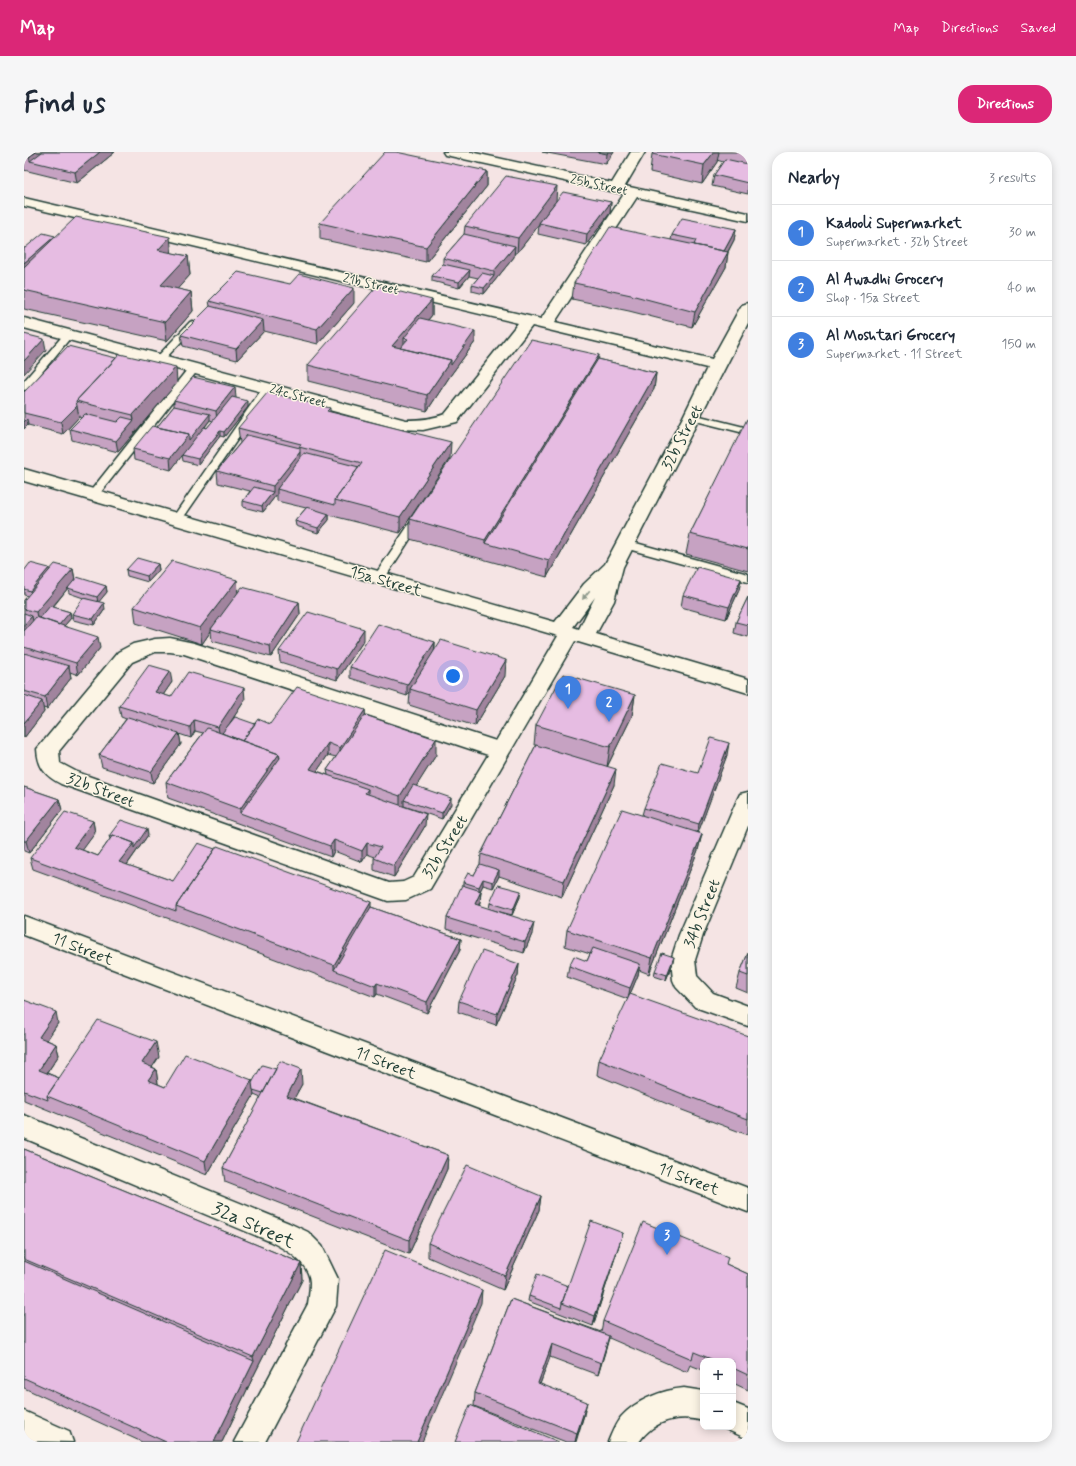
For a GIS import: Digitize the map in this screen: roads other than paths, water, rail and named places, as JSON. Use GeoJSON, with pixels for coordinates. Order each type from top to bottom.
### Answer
{"type":"FeatureCollection","features":[{"type":"Feature","properties":{"kind":"street","name":"25b Street"},"geometry":{"type":"LineString","coordinates":[[450,152],[482,155],[748,217]]}},
{"type":"Feature","properties":{"kind":"street"},"geometry":{"type":"LineString","coordinates":[[617,187],[638,152]]}},
{"type":"Feature","properties":{"kind":"street","name":"24c Street"},"geometry":{"type":"LineString","coordinates":[[24,323],[406,425],[421,426],[435,424],[451,418],[460,409],[537,322],[634,191]]}},
{"type":"Feature","properties":{"kind":"street","name":"21b Street"},"geometry":{"type":"LineString","coordinates":[[24,202],[87,223],[537,322],[717,365]]}},
{"type":"Feature","properties":{"kind":"street","name":"32b Street"},"geometry":{"type":"LineString","coordinates":[[572,634],[604,601],[613,567],[692,417],[717,365],[748,309]]}},
{"type":"Feature","properties":{"kind":"street","name":"15a Street"},"geometry":{"type":"LineString","coordinates":[[24,475],[177,518],[748,686]]}},
{"type":"Feature","properties":{"kind":"street","name":"32b Street"},"geometry":{"type":"LineString","coordinates":[[502,751],[194,650],[171,644],[154,645],[137,650],[125,657],[56,737],[48,749],[48,762],[55,771],[69,778],[388,892],[406,891],[422,882],[431,870],[572,634],[591,589],[613,567]]}},
{"type":"Feature","properties":{"kind":"street","name":"34b Street"},"geometry":{"type":"LineString","coordinates":[[748,800],[743,825],[691,935],[683,960],[685,980],[704,1000],[748,1016]]}},
{"type":"Feature","properties":{"kind":"street","name":"11 Street"},"geometry":{"type":"LineString","coordinates":[[24,925],[748,1200]]}},
{"type":"Feature","properties":{"kind":"street","name":"32a Street"},"geometry":{"type":"LineString","coordinates":[[24,1126],[279,1232],[298,1241],[312,1255],[324,1279],[322,1306],[249,1442]]}},
{"type":"Feature","properties":{"kind":"street"},"geometry":{"type":"LineString","coordinates":[[623,1442],[632,1427],[653,1410],[676,1403],[700,1406]]}},
{"type":"Feature","properties":{"kind":"street"},"geometry":{"type":"LineString","coordinates":[[736,1419],[748,1424]]}},
{"type":"Feature","properties":{"kind":"street"},"geometry":{"type":"LineString","coordinates":[[24,1426],[58,1442]]}},
{"type":"Feature","properties":{"kind":"lane"},"geometry":{"type":"LineString","coordinates":[[160,359],[198,318]]}},
{"type":"Feature","properties":{"kind":"lane"},"geometry":{"type":"LineString","coordinates":[[24,387],[68,335]]}},
{"type":"Feature","properties":{"kind":"lane"},"geometry":{"type":"LineString","coordinates":[[93,495],[194,368]]}},
{"type":"Feature","properties":{"kind":"lane"},"geometry":{"type":"LineString","coordinates":[[177,518],[268,388]]}},
{"type":"Feature","properties":{"kind":"lane"},"geometry":{"type":"LineString","coordinates":[[692,417],[748,431]]}},
{"type":"Feature","properties":{"kind":"lane"},"geometry":{"type":"LineString","coordinates":[[379,578],[425,508]]}},
{"type":"Feature","properties":{"kind":"lane"},"geometry":{"type":"LineString","coordinates":[[625,544],[748,578]]}},
{"type":"Feature","properties":{"kind":"place","name":"Kadooli Supermarket"},"geometry":{"type":"Point","coordinates":[568,709]}},
{"type":"Feature","properties":{"kind":"place","name":"Al Awadhi Grocery"},"geometry":{"type":"Point","coordinates":[609,722]}},
{"type":"Feature","properties":{"kind":"place","name":"Al Moshtari Grocery"},"geometry":{"type":"Point","coordinates":[667,1255]}}]}
